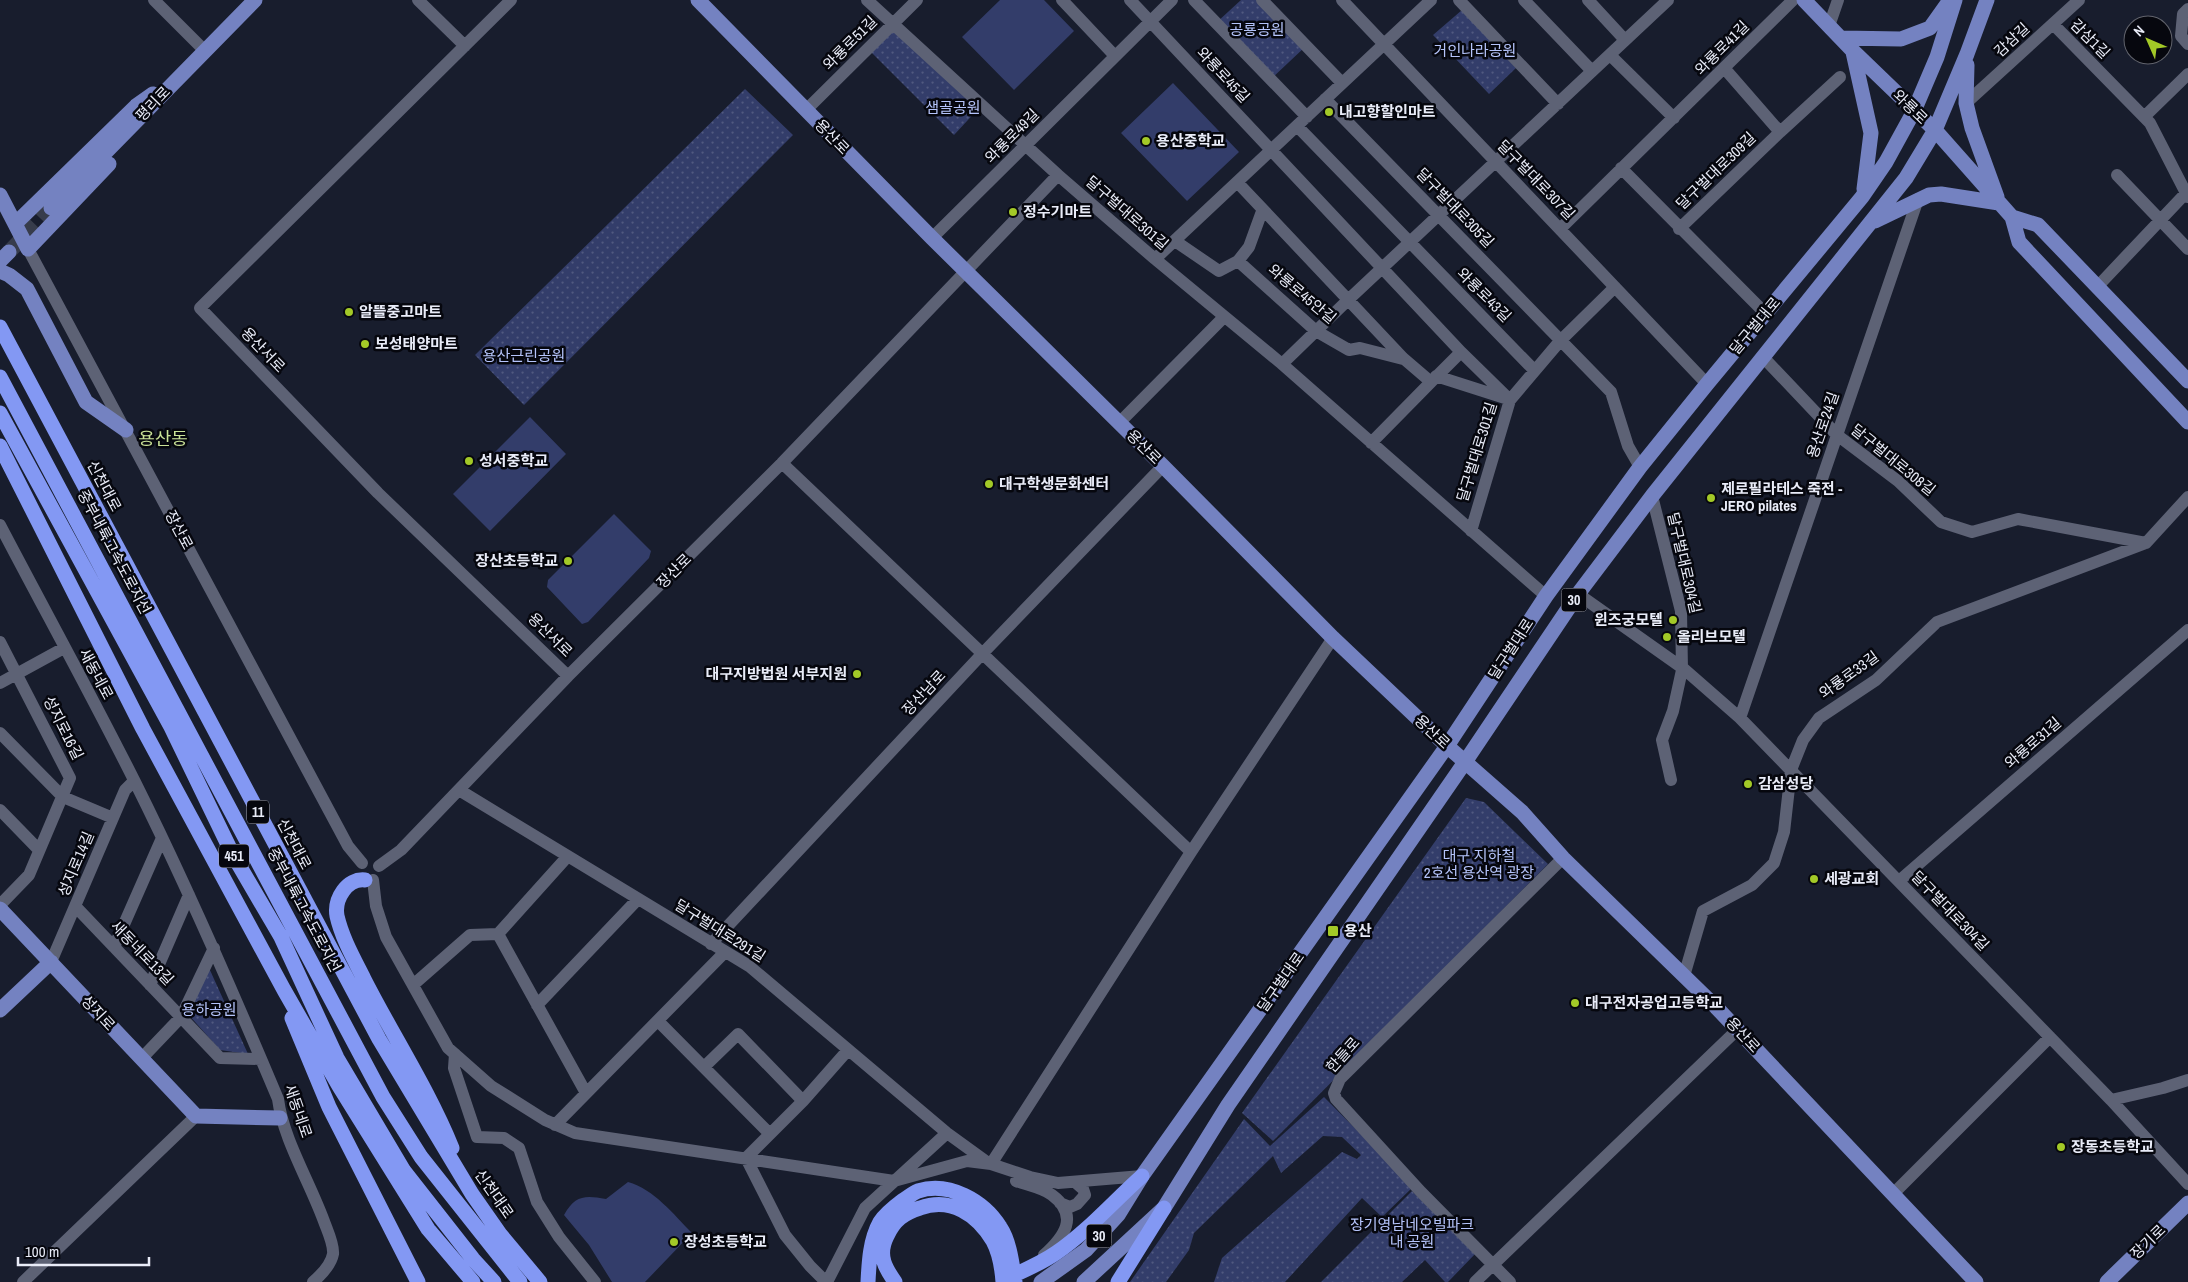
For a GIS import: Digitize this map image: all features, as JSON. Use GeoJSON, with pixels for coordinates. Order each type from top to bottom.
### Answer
{"type":"FeatureCollection","features":[{"type":"Feature","properties":{"kind":"highway","name":"신천대로"},"geometry":{"type":"LineString","coordinates":[[0,327],[379,1040],[468,1189],[500,1234],[540,1282]]}},
{"type":"Feature","properties":{"kind":"highway","name":"중부내륙고속도로지선"},"geometry":{"type":"LineString","coordinates":[[0,377],[384,1097],[421,1157],[520,1282]]}},
{"type":"Feature","properties":{"kind":"highway","name":"451"},"geometry":{"type":"LineString","coordinates":[[0,413],[171,727],[233,855],[280,936],[337,1058],[404,1171],[473,1259],[494,1282]]}},
{"type":"Feature","properties":{"kind":"highway"},"geometry":{"type":"LineString","coordinates":[[0,446],[143,729],[284,990],[339,1086],[428,1229],[473,1282]]}},
{"type":"Feature","properties":{"kind":"highway"},"geometry":{"type":"LineString","coordinates":[[369,880],[355,881],[339,894],[337,914],[342,935],[374,998],[438,1112],[468,1189]]}},
{"type":"Feature","properties":{"kind":"highway"},"geometry":{"type":"LineString","coordinates":[[284,990],[293,1020],[329,1107],[418,1282]]}},
{"type":"Feature","properties":{"kind":"highway"},"geometry":{"type":"LineString","coordinates":[[998,1282],[1030,1268],[1056,1253],[1081,1234],[1142,1176]]}},
{"type":"Feature","properties":{"kind":"highway"},"geometry":{"type":"LineString","coordinates":[[868,1282],[871,1246],[880,1222],[893,1207],[917,1192],[932,1189],[953,1191],[978,1202],[1001,1227],[1006,1258],[1015,1282]]}},
{"type":"Feature","properties":{"kind":"highway"},"geometry":{"type":"LineString","coordinates":[[895,1282],[883,1261],[882,1246],[891,1226],[904,1213],[933,1204],[948,1204],[966,1212],[982,1228],[1006,1258],[1004,1282]]}},
{"type":"Feature","properties":{"kind":"highway"},"geometry":{"type":"LineString","coordinates":[[1118,1282],[1164,1208]]}},
{"type":"Feature","properties":{"kind":"main road","name":"평리로"},"geometry":{"type":"LineString","coordinates":[[51,208],[255,0]]}},
{"type":"Feature","properties":{"kind":"main road","name":"용산로"},"geometry":{"type":"LineString","coordinates":[[698,0],[932,238],[1163,466],[1332,638],[1447,746],[1522,812],[1563,858],[1737,1030],[1976,1282]]}},
{"type":"Feature","properties":{"kind":"main road","name":"와룡로"},"geometry":{"type":"LineString","coordinates":[[1804,0],[1842,38],[1852,51],[1935,130],[2012,217],[2019,242],[2188,422]]}},
{"type":"Feature","properties":{"kind":"main road"},"geometry":{"type":"LineString","coordinates":[[1842,38],[1900,39],[1930,28],[1950,0]]}},
{"type":"Feature","properties":{"kind":"main road","name":"달구벌대로"},"geometry":{"type":"LineString","coordinates":[[1041,1282],[1086,1250],[1118,1215],[1142,1176],[1447,746],[1546,596],[1640,467],[1706,384],[1862,197],[1886,162],[1914,111],[1938,57],[1955,0]]}},
{"type":"Feature","properties":{"kind":"main road","name":"달구벌대로"},"geometry":{"type":"LineString","coordinates":[[1084,1282],[1164,1208],[1228,1105],[1465,762],[1578,594],[1652,496],[1906,178],[1935,130],[1987,0]]}},
{"type":"Feature","properties":{"kind":"main road"},"geometry":{"type":"LineString","coordinates":[[1852,51],[1871,133],[1862,197]]}},
{"type":"Feature","properties":{"kind":"main road"},"geometry":{"type":"LineString","coordinates":[[1871,223],[1929,195],[1941,194],[1999,203],[1972,128],[1966,103],[1967,54]]}},
{"type":"Feature","properties":{"kind":"main road"},"geometry":{"type":"LineString","coordinates":[[15,224],[136,106],[174,82]]}},
{"type":"Feature","properties":{"kind":"main road"},"geometry":{"type":"LineString","coordinates":[[28,249],[151,119],[174,82]]}},
{"type":"Feature","properties":{"kind":"main road","name":"장산로"},"geometry":{"type":"LineString","coordinates":[[0,195],[28,249]]}},
{"type":"Feature","properties":{"kind":"main road"},"geometry":{"type":"LineString","coordinates":[[2012,217],[2038,225],[2188,381]]}},
{"type":"Feature","properties":{"kind":"main road"},"geometry":{"type":"LineString","coordinates":[[0,271],[9,274],[27,289],[86,402],[126,430]]}},
{"type":"Feature","properties":{"kind":"main road","name":"성지로"},"geometry":{"type":"LineString","coordinates":[[0,909],[196,1116]]}},
{"type":"Feature","properties":{"kind":"main road"},"geometry":{"type":"LineString","coordinates":[[0,1010],[51,962]]}},
{"type":"Feature","properties":{"kind":"main road"},"geometry":{"type":"LineString","coordinates":[[196,1116],[280,1118]]}},
{"type":"Feature","properties":{"kind":"main road","name":"장기로"},"geometry":{"type":"LineString","coordinates":[[2107,1282],[2188,1203]]}},
{"type":"Feature","properties":{"kind":"street"},"geometry":{"type":"LineString","coordinates":[[154,0],[205,51]]}},
{"type":"Feature","properties":{"kind":"street"},"geometry":{"type":"LineString","coordinates":[[418,0],[464,46]]}},
{"type":"Feature","properties":{"kind":"street","name":"용산서로"},"geometry":{"type":"LineString","coordinates":[[512,0],[200,308],[378,493],[568,676]]}},
{"type":"Feature","properties":{"kind":"street","name":"달구벌대로301길"},"geometry":{"type":"LineString","coordinates":[[867,0],[1058,175],[1155,259],[1282,364],[1546,596]]}},
{"type":"Feature","properties":{"kind":"street","name":"와룡로51길"},"geometry":{"type":"LineString","coordinates":[[806,110],[917,0]]}},
{"type":"Feature","properties":{"kind":"street"},"geometry":{"type":"LineString","coordinates":[[1062,0],[1116,56]]}},
{"type":"Feature","properties":{"kind":"street"},"geometry":{"type":"LineString","coordinates":[[1130,0],[1150,22]]}},
{"type":"Feature","properties":{"kind":"street","name":"와룡로49길"},"geometry":{"type":"LineString","coordinates":[[932,238],[1172,0]]}},
{"type":"Feature","properties":{"kind":"street","name":"와룡로45길"},"geometry":{"type":"LineString","coordinates":[[1194,0],[1307,117]]}},
{"type":"Feature","properties":{"kind":"street"},"geometry":{"type":"LineString","coordinates":[[1262,0],[1342,84]]}},
{"type":"Feature","properties":{"kind":"street","name":"달구벌대로307길"},"geometry":{"type":"LineString","coordinates":[[1342,0],[1706,384]]}},
{"type":"Feature","properties":{"kind":"street"},"geometry":{"type":"LineString","coordinates":[[1155,259],[1431,0]]}},
{"type":"Feature","properties":{"kind":"street"},"geometry":{"type":"LineString","coordinates":[[1459,0],[1558,104]]}},
{"type":"Feature","properties":{"kind":"street"},"geometry":{"type":"LineString","coordinates":[[1524,0],[1592,71]]}},
{"type":"Feature","properties":{"kind":"street"},"geometry":{"type":"LineString","coordinates":[[1588,0],[1625,40]]}},
{"type":"Feature","properties":{"kind":"street","name":"와룡로41길"},"geometry":{"type":"LineString","coordinates":[[1560,229],[1725,69],[1793,0]]}},
{"type":"Feature","properties":{"kind":"street"},"geometry":{"type":"LineString","coordinates":[[1829,26],[1838,0]]}},
{"type":"Feature","properties":{"kind":"street","name":"감삼길"},"geometry":{"type":"LineString","coordinates":[[1966,103],[2078,0]]}},
{"type":"Feature","properties":{"kind":"street"},"geometry":{"type":"LineString","coordinates":[[1282,364],[1610,55],[1661,2]]}},
{"type":"Feature","properties":{"kind":"street"},"geometry":{"type":"LineString","coordinates":[[2188,9],[2183,14],[2181,36],[2188,44]]}},
{"type":"Feature","properties":{"kind":"street","name":"와룡로45길"},"geometry":{"type":"LineString","coordinates":[[1150,22],[1271,150]]}},
{"type":"Feature","properties":{"kind":"street","name":"감삼1길"},"geometry":{"type":"LineString","coordinates":[[2053,24],[2150,123],[2186,196]]}},
{"type":"Feature","properties":{"kind":"street"},"geometry":{"type":"LineString","coordinates":[[1610,55],[1674,118]]}},
{"type":"Feature","properties":{"kind":"street","name":"달구벌대로309길"},"geometry":{"type":"LineString","coordinates":[[1725,69],[1780,132],[1680,229],[1765,313]]}},
{"type":"Feature","properties":{"kind":"street"},"geometry":{"type":"LineString","coordinates":[[2144,116],[2188,74]]}},
{"type":"Feature","properties":{"kind":"street"},"geometry":{"type":"LineString","coordinates":[[1780,132],[1840,77]]}},
{"type":"Feature","properties":{"kind":"street","name":"달구벌대로305길"},"geometry":{"type":"LineString","coordinates":[[1325,100],[1611,392],[1628,446],[1640,467]]}},
{"type":"Feature","properties":{"kind":"street","name":"와룡로43길"},"geometry":{"type":"LineString","coordinates":[[1297,126],[1534,370]]}},
{"type":"Feature","properties":{"kind":"street"},"geometry":{"type":"LineString","coordinates":[[1271,150],[1461,352],[1510,400]]}},
{"type":"Feature","properties":{"kind":"street"},"geometry":{"type":"LineString","coordinates":[[1621,168],[1680,229]]}},
{"type":"Feature","properties":{"kind":"street"},"geometry":{"type":"LineString","coordinates":[[967,273],[1058,175]]}},
{"type":"Feature","properties":{"kind":"street"},"geometry":{"type":"LineString","coordinates":[[2117,175],[2188,249]]}},
{"type":"Feature","properties":{"kind":"street"},"geometry":{"type":"LineString","coordinates":[[1237,182],[1404,360],[1433,379],[1510,400]]}},
{"type":"Feature","properties":{"kind":"street"},"geometry":{"type":"LineString","coordinates":[[2098,286],[2160,220],[2186,196]]}},
{"type":"Feature","properties":{"kind":"street","name":"용산로24길"},"geometry":{"type":"LineString","coordinates":[[1740,718],[1918,199]]}},
{"type":"Feature","properties":{"kind":"street"},"geometry":{"type":"LineString","coordinates":[[1175,240],[1219,271],[1238,261],[1249,247],[1258,227],[1261,214],[1264,211]]}},
{"type":"Feature","properties":{"kind":"street","name":"장산로"},"geometry":{"type":"LineString","coordinates":[[28,249],[348,846],[362,863]]}},
{"type":"Feature","properties":{"kind":"street","name":"와룡로45안길"},"geometry":{"type":"LineString","coordinates":[[1238,261],[1316,331],[1349,350],[1360,348],[1404,360]]}},
{"type":"Feature","properties":{"kind":"street","name":"장산로"},"geometry":{"type":"LineString","coordinates":[[379,866],[401,850],[568,676],[782,463],[967,273]]}},
{"type":"Feature","properties":{"kind":"street"},"geometry":{"type":"LineString","coordinates":[[1560,341],[1615,287]]}},
{"type":"Feature","properties":{"kind":"street"},"geometry":{"type":"LineString","coordinates":[[1119,423],[1224,317]]}},
{"type":"Feature","properties":{"kind":"street","name":"달구벌대로301길"},"geometry":{"type":"LineString","coordinates":[[1470,531],[1510,400],[1560,341]]}},
{"type":"Feature","properties":{"kind":"street"},"geometry":{"type":"LineString","coordinates":[[1371,443],[1461,352]]}},
{"type":"Feature","properties":{"kind":"street","name":"달구벌대로308길"},"geometry":{"type":"LineString","coordinates":[[1763,357],[1837,435],[1898,481],[1941,522],[1972,532],[2018,519],[2146,543]]}},
{"type":"Feature","properties":{"kind":"street"},"geometry":{"type":"LineString","coordinates":[[782,463],[1191,852]]}},
{"type":"Feature","properties":{"kind":"street","name":"장산남로"},"geometry":{"type":"LineString","coordinates":[[711,944],[983,654],[1163,466]]}},
{"type":"Feature","properties":{"kind":"street","name":"달구벌대로304길"},"geometry":{"type":"LineString","coordinates":[[1652,496],[1681,611],[1682,667],[1673,711],[1662,740],[1671,780]]}},
{"type":"Feature","properties":{"kind":"street","name":"와룡로33길"},"geometry":{"type":"LineString","coordinates":[[1684,976],[1703,911],[1752,885],[1774,864],[1784,832],[1790,770],[1803,740],[1819,718],[1876,680],[1937,622],[2146,543],[2188,497]]}},
{"type":"Feature","properties":{"kind":"street","name":"새동네로"},"geometry":{"type":"LineString","coordinates":[[0,525],[162,838],[214,948],[278,1098],[280,1118],[316,1196],[330,1238],[333,1254],[324,1272],[313,1282]]}},
{"type":"Feature","properties":{"kind":"street"},"geometry":{"type":"LineString","coordinates":[[1578,594],[1682,667]]}},
{"type":"Feature","properties":{"kind":"street","name":"와룡로31길"},"geometry":{"type":"LineString","coordinates":[[1899,881],[2188,630]]}},
{"type":"Feature","properties":{"kind":"street"},"geometry":{"type":"LineString","coordinates":[[991,1164],[1191,852],[1332,638]]}},
{"type":"Feature","properties":{"kind":"street","name":"성지로16길"},"geometry":{"type":"LineString","coordinates":[[0,642],[70,778],[29,876],[0,905]]}},
{"type":"Feature","properties":{"kind":"street"},"geometry":{"type":"LineString","coordinates":[[0,683],[64,648]]}},
{"type":"Feature","properties":{"kind":"street","name":"달구벌대로304길"},"geometry":{"type":"LineString","coordinates":[[1682,667],[1740,718],[2111,1100],[2188,1184]]}},
{"type":"Feature","properties":{"kind":"street"},"geometry":{"type":"LineString","coordinates":[[0,733],[63,797],[113,818]]}},
{"type":"Feature","properties":{"kind":"street","name":"성지로14길"},"geometry":{"type":"LineString","coordinates":[[51,962],[125,790],[134,781]]}},
{"type":"Feature","properties":{"kind":"street","name":"달구벌대로291길"},"geometry":{"type":"LineString","coordinates":[[459,790],[749,966],[947,1133],[1005,1176],[1052,1195],[1060,1203]]}},
{"type":"Feature","properties":{"kind":"street"},"geometry":{"type":"LineString","coordinates":[[0,810],[39,850]]}},
{"type":"Feature","properties":{"kind":"street"},"geometry":{"type":"LineString","coordinates":[[114,947],[162,838]]}},
{"type":"Feature","properties":{"kind":"street"},"geometry":{"type":"LineString","coordinates":[[413,986],[470,935],[498,934],[568,856]]}},
{"type":"Feature","properties":{"kind":"street","name":"한들로"},"geometry":{"type":"LineString","coordinates":[[1510,1282],[1421,1192],[1336,1098],[1334,1093],[1340,1079],[1563,858]]}},
{"type":"Feature","properties":{"kind":"street"},"geometry":{"type":"LineString","coordinates":[[369,880],[378,876],[379,866],[371,860],[362,863],[359,872],[369,880],[386,937],[448,1048],[491,1086],[545,1120],[575,1133],[894,1181],[967,1161],[991,1164],[1030,1177],[1058,1183],[1142,1176]]}},
{"type":"Feature","properties":{"kind":"street"},"geometry":{"type":"LineString","coordinates":[[150,985],[189,895]]}},
{"type":"Feature","properties":{"kind":"street"},"geometry":{"type":"LineString","coordinates":[[538,1005],[638,899]]}},
{"type":"Feature","properties":{"kind":"street","name":"새동네로13길"},"geometry":{"type":"LineString","coordinates":[[75,906],[220,1058],[261,1059]]}},
{"type":"Feature","properties":{"kind":"street"},"geometry":{"type":"LineString","coordinates":[[498,934],[586,1093]]}},
{"type":"Feature","properties":{"kind":"street"},"geometry":{"type":"LineString","coordinates":[[141,1059],[181,1017],[214,948]]}},
{"type":"Feature","properties":{"kind":"street"},"geometry":{"type":"LineString","coordinates":[[556,1125],[725,952]]}},
{"type":"Feature","properties":{"kind":"street"},"geometry":{"type":"LineString","coordinates":[[658,1021],[770,1134]]}},
{"type":"Feature","properties":{"kind":"street"},"geometry":{"type":"LineString","coordinates":[[1475,1282],[1737,1030]]}},
{"type":"Feature","properties":{"kind":"street"},"geometry":{"type":"LineString","coordinates":[[704,1067],[738,1034],[803,1101]]}},
{"type":"Feature","properties":{"kind":"street"},"geometry":{"type":"LineString","coordinates":[[1893,1194],[2050,1037]]}},
{"type":"Feature","properties":{"kind":"street"},"geometry":{"type":"LineString","coordinates":[[746,1158],[803,1101],[848,1050]]}},
{"type":"Feature","properties":{"kind":"street"},"geometry":{"type":"LineString","coordinates":[[455,1054],[454,1068],[477,1137],[504,1138],[519,1148],[537,1202],[560,1237],[595,1282]]}},
{"type":"Feature","properties":{"kind":"street"},"geometry":{"type":"LineString","coordinates":[[2111,1100],[2188,1080]]}},
{"type":"Feature","properties":{"kind":"street"},"geometry":{"type":"LineString","coordinates":[[23,1282],[196,1116]]}},
{"type":"Feature","properties":{"kind":"street"},"geometry":{"type":"LineString","coordinates":[[746,1158],[785,1235],[810,1266],[826,1282],[865,1208],[947,1133]]}},
{"type":"Feature","properties":{"kind":"street"},"geometry":{"type":"LineString","coordinates":[[1060,1203],[1070,1207],[1082,1200],[1085,1195],[1083,1189],[1075,1182]]}},
{"type":"Feature","properties":{"kind":"street"},"geometry":{"type":"LineString","coordinates":[[1030,1268],[1063,1236],[1068,1225],[1067,1214],[1060,1203]]}},
{"type":"Feature","properties":{"kind":"green space"},"geometry":{"type":"Polygon","coordinates":[[[1000,0],[1044,0],[1074,31],[1014,90],[962,37],[1000,0]]]}},
{"type":"Feature","properties":{"kind":"green space","name":"공룡공원"},"geometry":{"type":"Polygon","coordinates":[[[1241,0],[1262,0],[1306,46],[1271,79],[1216,23],[1241,0]]]}},
{"type":"Feature","properties":{"kind":"green space","name":"거인나라공원"},"geometry":{"type":"Polygon","coordinates":[[[1462,10],[1516,68],[1489,94],[1433,35],[1462,10]]]}},
{"type":"Feature","properties":{"kind":"green space","name":"샘골공원"},"geometry":{"type":"Polygon","coordinates":[[[892,27],[980,107],[954,135],[867,48],[892,27]]]}},
{"type":"Feature","properties":{"kind":"green space"},"geometry":{"type":"Polygon","coordinates":[[[1173,83],[1239,152],[1187,201],[1121,133],[1173,83]]]}},
{"type":"Feature","properties":{"kind":"green space","name":"용산근린공원"},"geometry":{"type":"Polygon","coordinates":[[[745,89],[793,135],[524,405],[475,355],[745,89]]]}},
{"type":"Feature","properties":{"kind":"green space"},"geometry":{"type":"Polygon","coordinates":[[[530,417],[566,454],[490,531],[453,494],[530,417]]]}},
{"type":"Feature","properties":{"kind":"green space"},"geometry":{"type":"Polygon","coordinates":[[[614,514],[651,551],[649,558],[588,622],[582,624],[547,587],[548,580],[614,514]]]}},
{"type":"Feature","properties":{"kind":"green space","name":"대구 지하철 2호선 용산역 광장"},"geometry":{"type":"Polygon","coordinates":[[[1466,798],[1484,802],[1548,864],[1273,1141],[1242,1113],[1466,798]]]}},
{"type":"Feature","properties":{"kind":"green space","name":"용하공원"},"geometry":{"type":"Polygon","coordinates":[[[209,968],[248,1054],[220,1050],[188,1014],[209,968]]]}},
{"type":"Feature","properties":{"kind":"green space"},"geometry":{"type":"Polygon","coordinates":[[[1324,1097],[1413,1187],[1382,1217],[1362,1198],[1285,1282],[1214,1282],[1222,1258],[1342,1152],[1357,1159],[1361,1155],[1342,1137],[1323,1136],[1281,1173],[1273,1156],[1194,1233],[1189,1250],[1166,1282],[1130,1282],[1244,1119],[1270,1146],[1324,1097]]]}},
{"type":"Feature","properties":{"kind":"green space"},"geometry":{"type":"Polygon","coordinates":[[[628,1182],[655,1196],[692,1233],[645,1282],[612,1282],[589,1245],[564,1215],[568,1208],[577,1200],[586,1197],[606,1199],[628,1182]]]}},
{"type":"Feature","properties":{"kind":"green space","name":"장기영남네오빌파크 내 공원"},"geometry":{"type":"Polygon","coordinates":[[[1412,1191],[1475,1254],[1448,1282],[1445,1282],[1425,1260],[1402,1282],[1321,1282],[1412,1191]]]}},
{"type":"Feature","properties":{"kind":"tunnel"},"geometry":{"type":"LineString","coordinates":[[9,252],[51,208]]}},
{"type":"Feature","properties":{"kind":"place","name":"내고향할인마트"},"geometry":{"type":"Point","coordinates":[1329,112]}},
{"type":"Feature","properties":{"kind":"place","name":"용산중학교"},"geometry":{"type":"Point","coordinates":[1146,141]}},
{"type":"Feature","properties":{"kind":"place","name":"정수기마트"},"geometry":{"type":"Point","coordinates":[1013,212]}},
{"type":"Feature","properties":{"kind":"place","name":"알뜰중고마트"},"geometry":{"type":"Point","coordinates":[349,312]}},
{"type":"Feature","properties":{"kind":"place","name":"보성태양마트"},"geometry":{"type":"Point","coordinates":[365,344]}},
{"type":"Feature","properties":{"kind":"place","name":"성서중학교"},"geometry":{"type":"Point","coordinates":[469,461]}},
{"type":"Feature","properties":{"kind":"place","name":"대구학생문화센터"},"geometry":{"type":"Point","coordinates":[989,484]}},
{"type":"Feature","properties":{"kind":"place","name":"제로필라테스 죽전 - JERO pilates"},"geometry":{"type":"Point","coordinates":[1711,498]}},
{"type":"Feature","properties":{"kind":"place","name":"장산초등학교"},"geometry":{"type":"Point","coordinates":[568,561]}},
{"type":"Feature","properties":{"kind":"place","name":"윈즈궁모텔"},"geometry":{"type":"Point","coordinates":[1673,620]}},
{"type":"Feature","properties":{"kind":"place","name":"올리브모텔"},"geometry":{"type":"Point","coordinates":[1667,637]}},
{"type":"Feature","properties":{"kind":"place","name":"대구지방법원 서부지원"},"geometry":{"type":"Point","coordinates":[857,674]}},
{"type":"Feature","properties":{"kind":"place","name":"감삼성당"},"geometry":{"type":"Point","coordinates":[1748,784]}},
{"type":"Feature","properties":{"kind":"place","name":"세광교회"},"geometry":{"type":"Point","coordinates":[1814,879]}},
{"type":"Feature","properties":{"kind":"place","name":"용산"},"geometry":{"type":"Point","coordinates":[1333,931]}},
{"type":"Feature","properties":{"kind":"place","name":"대구전자공업고등학교"},"geometry":{"type":"Point","coordinates":[1575,1003]}},
{"type":"Feature","properties":{"kind":"place","name":"장동초등학교"},"geometry":{"type":"Point","coordinates":[2061,1147]}},
{"type":"Feature","properties":{"kind":"place","name":"장성초등학교"},"geometry":{"type":"Point","coordinates":[674,1242]}},
{"type":"Feature","properties":{"kind":"district","name":"용산동"},"geometry":{"type":"Point","coordinates":[163,439]}}]}
